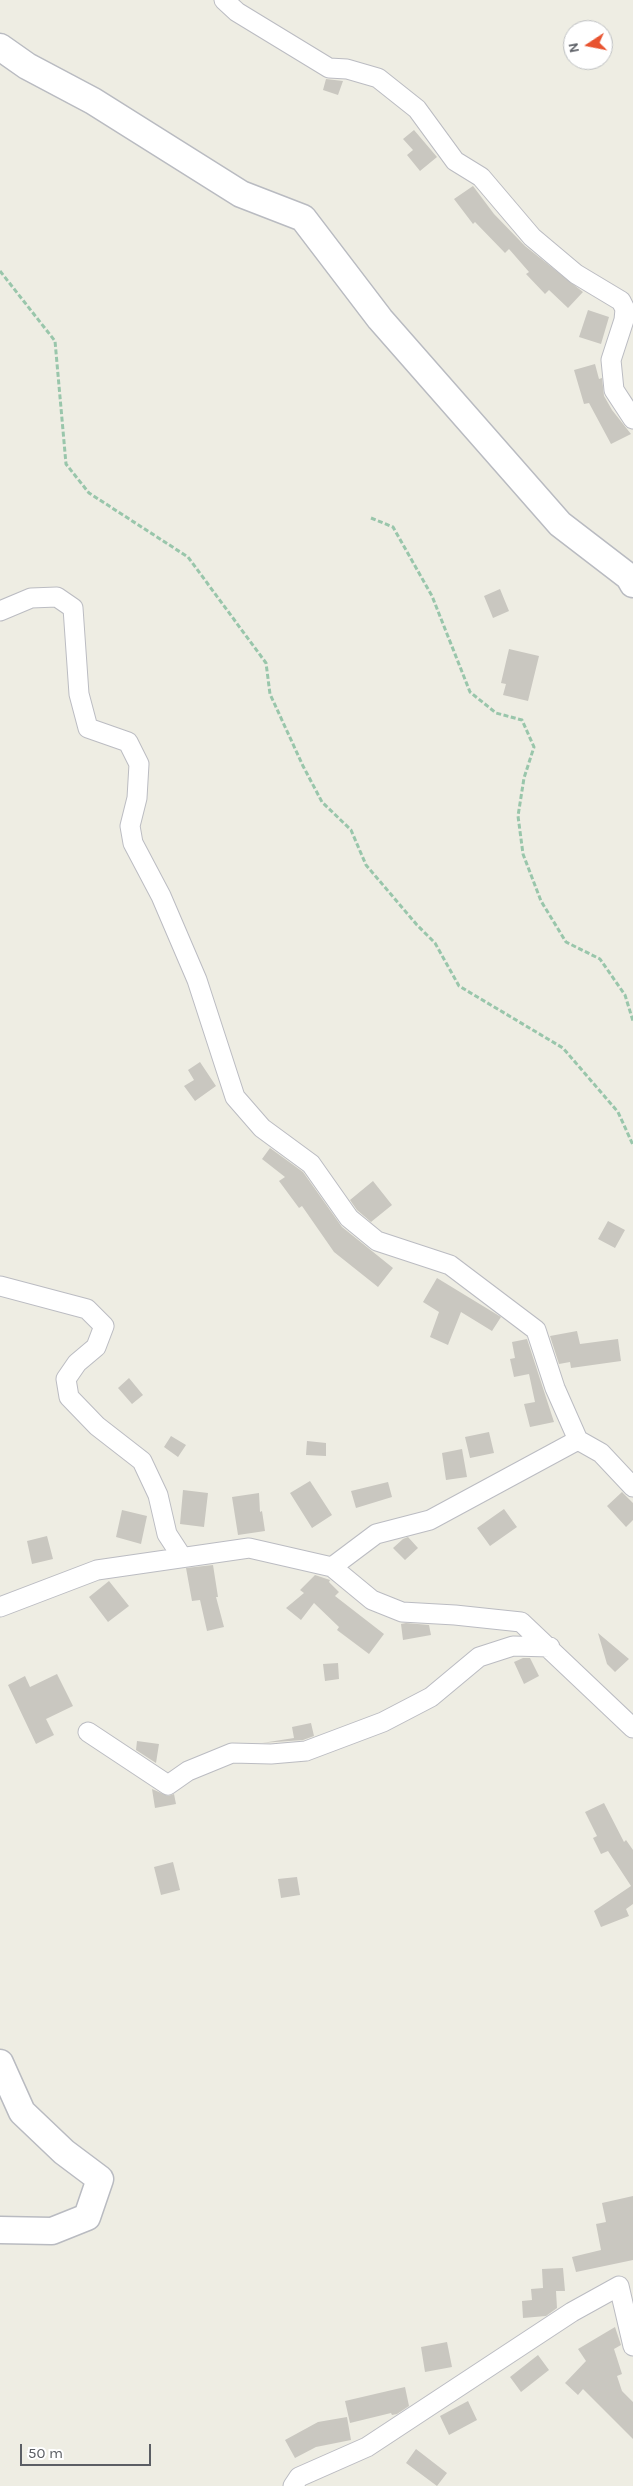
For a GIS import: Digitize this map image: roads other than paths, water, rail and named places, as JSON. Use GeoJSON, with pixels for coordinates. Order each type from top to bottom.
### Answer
{"type":"FeatureCollection","features":[{"type":"Feature","properties":{"kind":"street"},"geometry":{"type":"LineString","coordinates":[[224,0],[237,12],[330,68],[347,69],[378,78],[417,110],[455,160],[481,177],[532,238],[576,274],[621,302],[625,309],[624,320],[611,360],[614,390],[633,419]]}},
{"type":"Feature","properties":{"kind":"street"},"geometry":{"type":"LineString","coordinates":[[0,47],[27,66],[93,101],[241,194],[303,218],[380,319],[560,524],[629,577],[633,584]]}},
{"type":"Feature","properties":{"kind":"street"},"geometry":{"type":"LineString","coordinates":[[0,611],[31,598],[56,596],[73,608],[79,694],[88,728],[128,742],[139,764],[137,798],[130,826],[133,843],[161,896],[197,980],[235,1097],[262,1128],[311,1164],[349,1218],[377,1241],[450,1266],[536,1330],[555,1388],[578,1440],[600,1453],[633,1487]]}},
{"type":"Feature","properties":{"kind":"street"},"geometry":{"type":"LineString","coordinates":[[0,1286],[87,1309],[104,1326],[96,1347],[77,1363],[66,1379],[69,1397],[97,1426],[142,1461],[158,1495],[167,1534],[182,1558]]}},
{"type":"Feature","properties":{"kind":"street"},"geometry":{"type":"LineString","coordinates":[[332,1567],[376,1534],[430,1520],[578,1440]]}},
{"type":"Feature","properties":{"kind":"street"},"geometry":{"type":"LineString","coordinates":[[0,1607],[97,1570],[249,1548],[332,1567],[372,1600],[402,1612],[521,1622],[633,1728]]}},
{"type":"Feature","properties":{"kind":"street"},"geometry":{"type":"LineString","coordinates":[[88,1732],[168,1785],[188,1771],[232,1753],[271,1754],[306,1751],[382,1722],[431,1697],[478,1657],[513,1646],[550,1648]]}},
{"type":"Feature","properties":{"kind":"street"},"geometry":{"type":"LineString","coordinates":[[0,2063],[22,2112],[64,2152],[100,2179],[87,2217],[52,2231],[0,2230]]}},
{"type":"Feature","properties":{"kind":"street"},"geometry":{"type":"LineString","coordinates":[[293,2486],[299,2477],[367,2447],[564,2317],[626,2282],[633,2346]]}}]}
